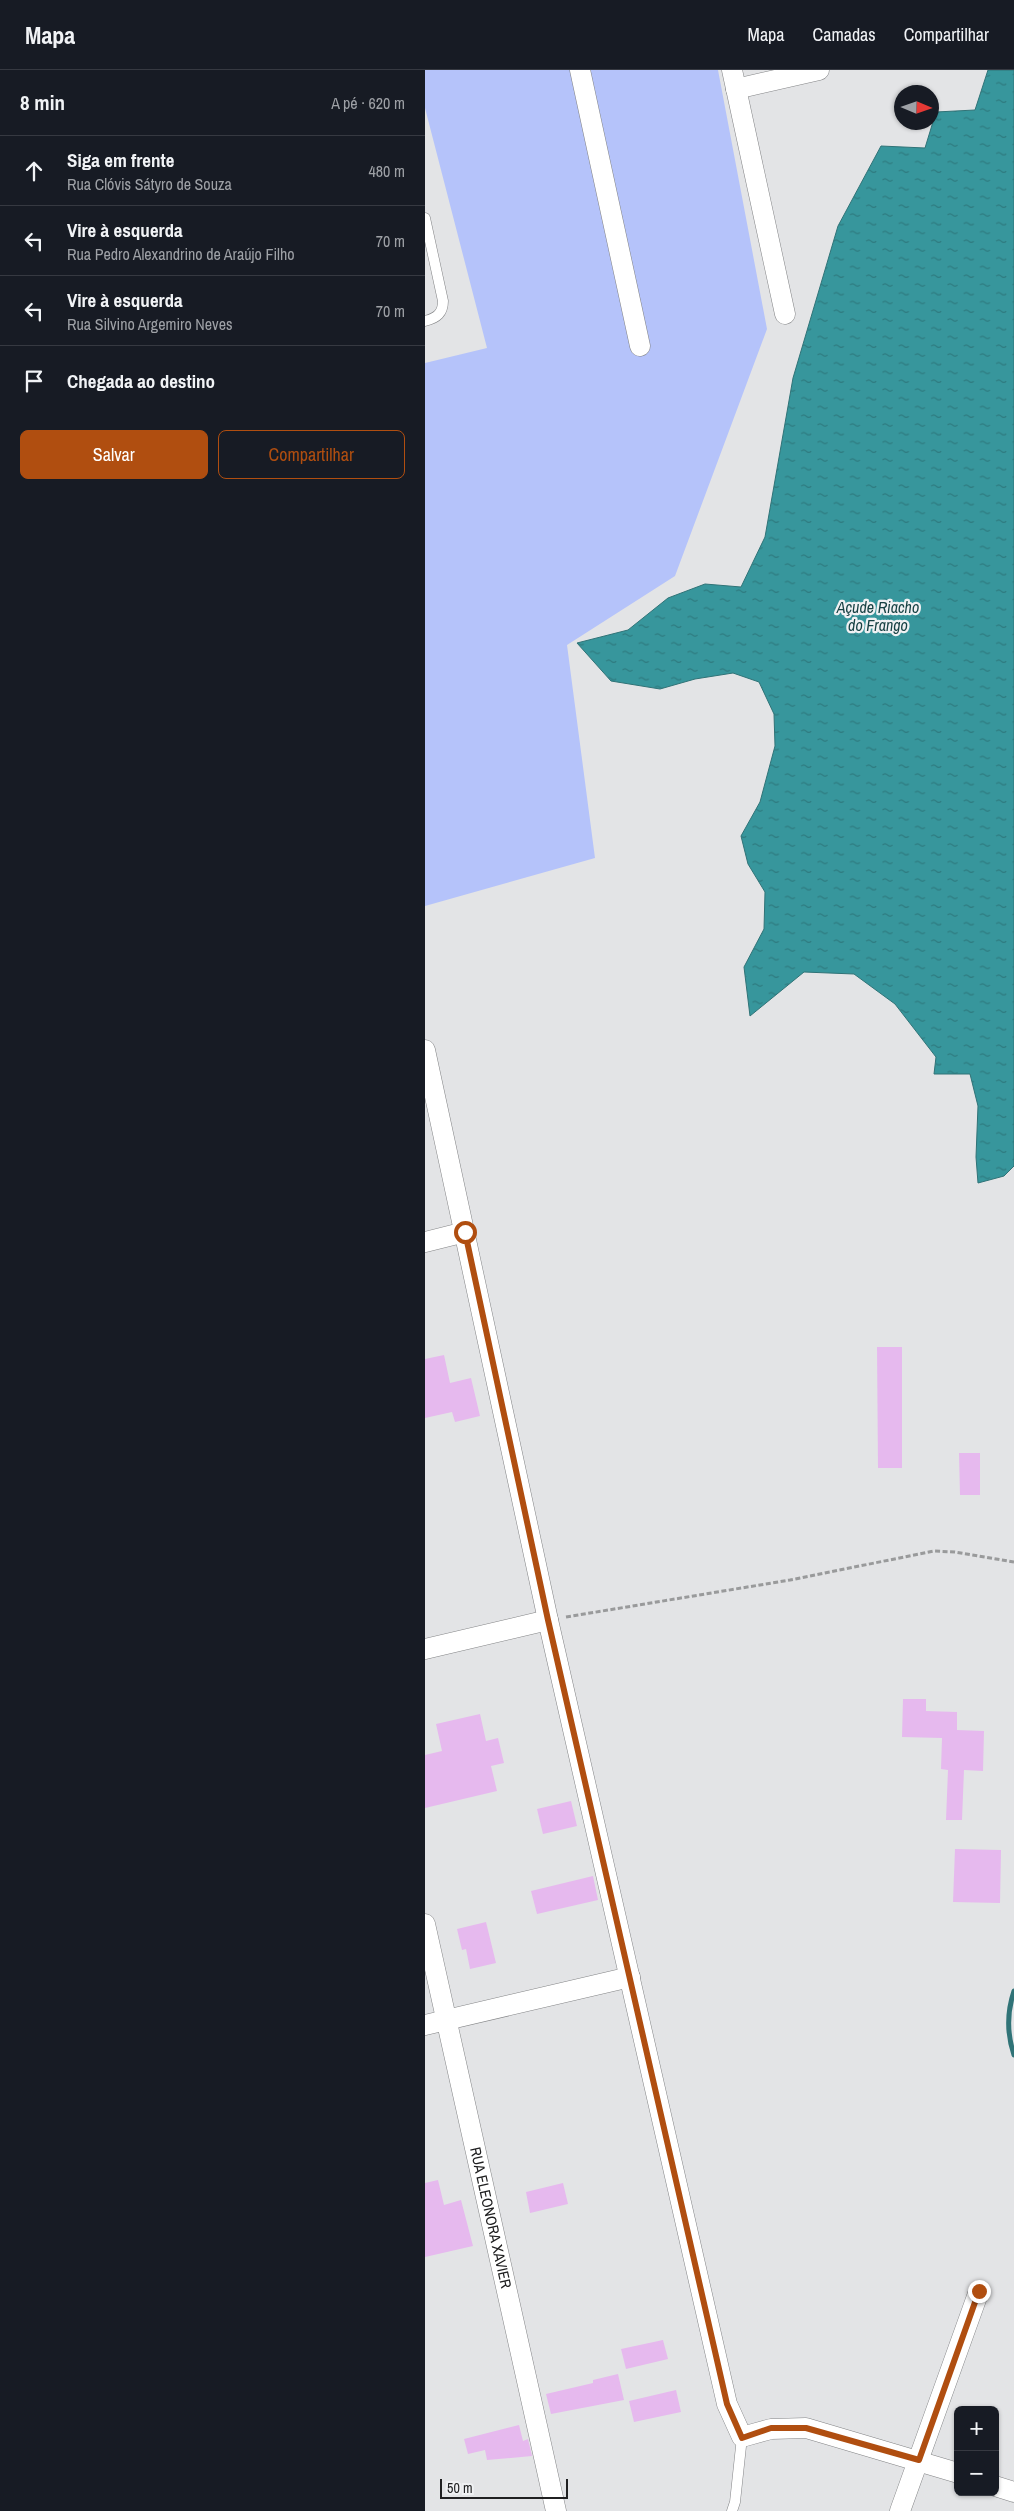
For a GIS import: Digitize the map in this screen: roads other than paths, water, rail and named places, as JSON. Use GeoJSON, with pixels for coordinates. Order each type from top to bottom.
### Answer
{"type":"FeatureCollection","features":[{"type":"Feature","properties":{"kind":"street"},"geometry":{"type":"LineString","coordinates":[[580,70],[640,346]]}},
{"type":"Feature","properties":{"kind":"street"},"geometry":{"type":"LineString","coordinates":[[785,314],[734,79],[819,70]]}},
{"type":"Feature","properties":{"kind":"street"},"geometry":{"type":"LineString","coordinates":[[425,1050],[548,1620],[727,2404],[742,2438],[771,2428],[806,2428],[954,2472]]}},
{"type":"Feature","properties":{"kind":"street"},"geometry":{"type":"LineString","coordinates":[[425,1242],[465,1232]]}},
{"type":"Feature","properties":{"kind":"street"},"geometry":{"type":"LineString","coordinates":[[425,1649],[548,1620]]}},
{"type":"Feature","properties":{"kind":"street","name":"RUA ELEONORA XAVIER"},"geometry":{"type":"LineString","coordinates":[[425,1924],[556,2511]]}},
{"type":"Feature","properties":{"kind":"street"},"geometry":{"type":"LineString","coordinates":[[425,2025],[630,1978]]}},
{"type":"Feature","properties":{"kind":"street"},"geometry":{"type":"LineString","coordinates":[[900,2511],[979,2291]]}},
{"type":"Feature","properties":{"kind":"street"},"geometry":{"type":"LineString","coordinates":[[999,2487],[1014,2492]]}},
{"type":"Feature","properties":{"kind":"lane"},"geometry":{"type":"LineString","coordinates":[[425,218],[443,301],[443,308],[439,316],[427,321]]}},
{"type":"Feature","properties":{"kind":"lane"},"geometry":{"type":"LineString","coordinates":[[732,2511],[742,2438]]}},
{"type":"Feature","properties":{"kind":"water","name":"Açude Riacho do Frango"},"geometry":{"type":"Polygon","coordinates":[[[988,70],[1014,70],[1014,1166],[1004,1176],[978,1183],[976,1157],[978,1106],[970,1074],[934,1074],[936,1057],[895,1004],[854,974],[804,972],[750,1016],[744,967],[764,929],[765,892],[748,864],[741,836],[760,802],[775,746],[774,714],[759,682],[733,673],[695,679],[660,689],[611,681],[577,643],[628,630],[668,598],[705,584],[741,587],[765,537],[793,378],[838,226],[881,146],[925,148],[930,130],[939,130],[939,112],[975,110],[988,70]]]}},
{"type":"Feature","properties":{"kind":"waterway"},"geometry":{"type":"LineString","coordinates":[[1014,1991],[1009,2023],[1014,2055]]}}]}
